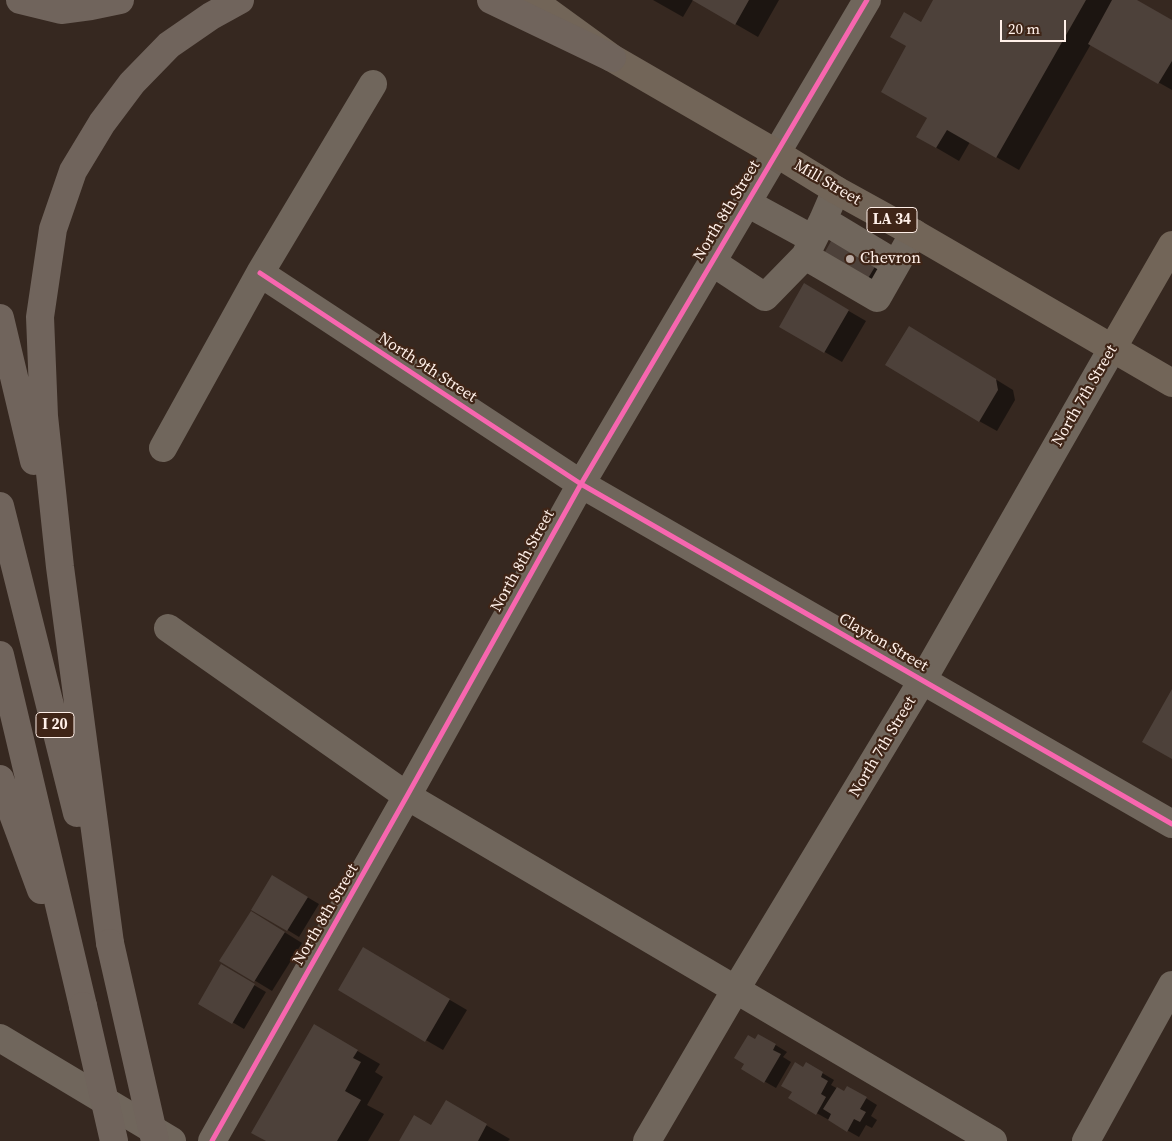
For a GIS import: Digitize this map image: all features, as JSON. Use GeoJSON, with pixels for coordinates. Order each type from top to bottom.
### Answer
{"type":"FeatureCollection","features":[{"type":"Feature","properties":{"kind":"highway"},"geometry":{"type":"LineString","coordinates":[[20,0],[61,10],[120,0]]}},
{"type":"Feature","properties":{"kind":"highway"},"geometry":{"type":"LineString","coordinates":[[110,944],[60,568],[44,416],[40,317],[53,229],[73,171],[102,123],[132,83],[169,45],[210,16],[240,0]]}},
{"type":"Feature","properties":{"kind":"highway"},"geometry":{"type":"LineString","coordinates":[[491,0],[612,58]]}},
{"type":"Feature","properties":{"kind":"highway"},"geometry":{"type":"LineString","coordinates":[[0,318],[60,568]]}},
{"type":"Feature","properties":{"kind":"highway","name":"I 20"},"geometry":{"type":"LineString","coordinates":[[0,506],[110,944],[155,1141]]}},
{"type":"Feature","properties":{"kind":"highway","name":"I 20"},"geometry":{"type":"LineString","coordinates":[[0,655],[114,1141]]}},
{"type":"Feature","properties":{"kind":"highway"},"geometry":{"type":"LineString","coordinates":[[0,779],[83,1006]]}},
{"type":"Feature","properties":{"kind":"main road","name":"LA 34"},"geometry":{"type":"LineString","coordinates":[[532,0],[612,58]]}},
{"type":"Feature","properties":{"kind":"main road","name":"Mill Street"},"geometry":{"type":"LineString","coordinates":[[612,58],[836,190],[914,233],[1172,383]]}},
{"type":"Feature","properties":{"kind":"main road","name":"North 7th Street"},"geometry":{"type":"LineString","coordinates":[[1112,349],[1172,245]]}},
{"type":"Feature","properties":{"kind":"street","name":"North 8th Street"},"geometry":{"type":"LineString","coordinates":[[212,1141],[408,796],[581,484],[867,0]]}},
{"type":"Feature","properties":{"kind":"street"},"geometry":{"type":"LineString","coordinates":[[163,448],[260,273],[373,84]]}},
{"type":"Feature","properties":{"kind":"street"},"geometry":{"type":"LineString","coordinates":[[712,262],[765,297],[814,239],[836,190]]}},
{"type":"Feature","properties":{"kind":"street"},"geometry":{"type":"LineString","coordinates":[[746,204],[814,239],[896,264]]}},
{"type":"Feature","properties":{"kind":"street"},"geometry":{"type":"LineString","coordinates":[[814,239],[877,298],[914,233]]}},
{"type":"Feature","properties":{"kind":"street","name":"North 9th Street"},"geometry":{"type":"LineString","coordinates":[[260,273],[581,484]]}},
{"type":"Feature","properties":{"kind":"street","name":"North 7th Street"},"geometry":{"type":"LineString","coordinates":[[647,1141],[736,989],[922,681],[1112,349]]}},
{"type":"Feature","properties":{"kind":"street","name":"Clayton Street"},"geometry":{"type":"LineString","coordinates":[[581,484],[1172,824]]}},
{"type":"Feature","properties":{"kind":"street"},"geometry":{"type":"LineString","coordinates":[[168,628],[408,796],[993,1141]]}},
{"type":"Feature","properties":{"kind":"street"},"geometry":{"type":"LineString","coordinates":[[1086,1141],[1172,985]]}},
{"type":"Feature","properties":{"kind":"street"},"geometry":{"type":"LineString","coordinates":[[0,1038],[172,1141]]}},
{"type":"Feature","properties":{"kind":"building"},"geometry":{"type":"Polygon","coordinates":[[[692,0],[749,0],[735,25],[692,0]]]}},
{"type":"Feature","properties":{"kind":"building"},"geometry":{"type":"Polygon","coordinates":[[[933,0],[1086,0],[996,158],[947,130],[936,148],[916,137],[927,118],[881,92],[906,46],[890,37],[904,12],[921,22],[933,0]]]}},
{"type":"Feature","properties":{"kind":"building"},"geometry":{"type":"Polygon","coordinates":[[[1112,0],[1137,0],[1172,20],[1172,61],[1158,84],[1088,44],[1112,0]]]}},
{"type":"Feature","properties":{"kind":"building","name":"Chevron"},"geometry":{"type":"Polygon","coordinates":[[[835,234],[879,260],[864,285],[821,259],[835,234]]]}},
{"type":"Feature","properties":{"kind":"building"},"geometry":{"type":"Polygon","coordinates":[[[804,283],[849,310],[824,353],[779,327],[804,283]]]}},
{"type":"Feature","properties":{"kind":"building"},"geometry":{"type":"Polygon","coordinates":[[[909,326],[996,379],[998,390],[979,422],[885,365],[909,326]]]}},
{"type":"Feature","properties":{"kind":"building"},"geometry":{"type":"Polygon","coordinates":[[[1172,689],[1172,759],[1142,742],[1172,689]]]}},
{"type":"Feature","properties":{"kind":"building"},"geometry":{"type":"Polygon","coordinates":[[[272,875],[308,897],[287,931],[251,910],[272,875]]]}},
{"type":"Feature","properties":{"kind":"building"},"geometry":{"type":"Polygon","coordinates":[[[251,911],[285,932],[254,982],[219,961],[251,911]]]}},
{"type":"Feature","properties":{"kind":"building"},"geometry":{"type":"Polygon","coordinates":[[[363,947],[450,999],[425,1042],[338,990],[363,947]]]}},
{"type":"Feature","properties":{"kind":"building"},"geometry":{"type":"Polygon","coordinates":[[[221,964],[255,984],[232,1024],[198,1004],[221,964]]]}},
{"type":"Feature","properties":{"kind":"building"},"geometry":{"type":"Polygon","coordinates":[[[314,1024],[358,1050],[353,1058],[361,1062],[345,1091],[361,1100],[337,1141],[266,1141],[251,1133],[314,1024]]]}},
{"type":"Feature","properties":{"kind":"building"},"geometry":{"type":"Polygon","coordinates":[[[758,1034],[776,1044],[773,1050],[781,1054],[764,1083],[741,1069],[744,1064],[734,1058],[748,1035],[755,1039],[758,1034]]]}},
{"type":"Feature","properties":{"kind":"building"},"geometry":{"type":"Polygon","coordinates":[[[795,1062],[803,1067],[806,1062],[823,1072],[821,1077],[828,1081],[821,1094],[826,1097],[816,1115],[788,1098],[792,1092],[781,1086],[795,1062]]]}},
{"type":"Feature","properties":{"kind":"building"},"geometry":{"type":"Polygon","coordinates":[[[847,1086],[867,1097],[860,1109],[866,1112],[860,1122],[854,1119],[847,1132],[828,1120],[831,1114],[823,1109],[837,1087],[844,1091],[847,1086]]]}},
{"type":"Feature","properties":{"kind":"building"},"geometry":{"type":"Polygon","coordinates":[[[446,1100],[487,1124],[478,1141],[399,1141],[414,1115],[431,1125],[446,1100]]]}},
{"type":"Feature","properties":{"kind":"cycle path"},"geometry":{"type":"LineString","coordinates":[[212,1141],[581,484],[867,0]]}},
{"type":"Feature","properties":{"kind":"cycle path"},"geometry":{"type":"LineString","coordinates":[[260,273],[581,484],[1172,824]]}},
{"type":"Feature","properties":{"kind":"place","name":"Chevron"},"geometry":{"type":"Point","coordinates":[850,259]}}]}
